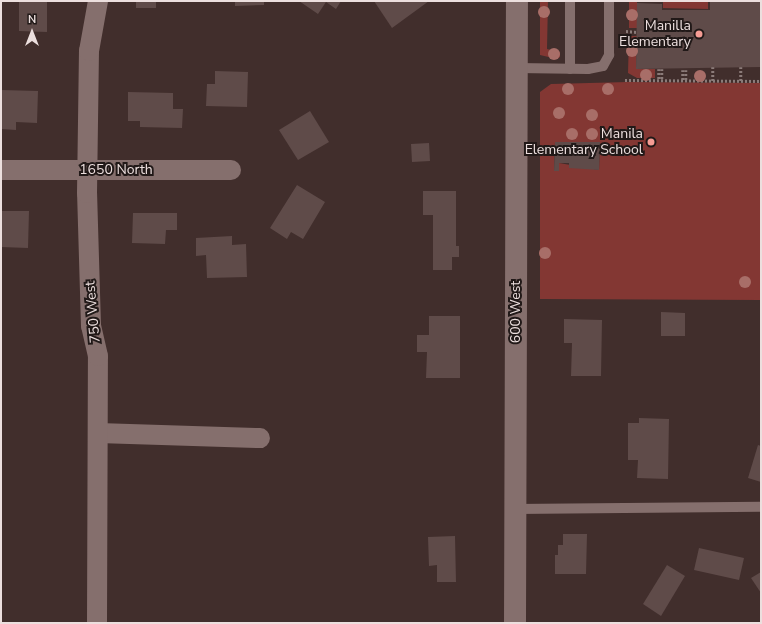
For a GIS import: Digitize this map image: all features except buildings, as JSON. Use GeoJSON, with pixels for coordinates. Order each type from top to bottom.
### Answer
{"type":"FeatureCollection","features":[{"type":"Feature","properties":{"kind":"street","name":"750 West"},"geometry":{"type":"LineString","coordinates":[[97,623],[98,356],[91,326],[87,170],[89,51],[98,1]]}},
{"type":"Feature","properties":{"kind":"street","name":"600 West"},"geometry":{"type":"LineString","coordinates":[[515,623],[517,1]]}},
{"type":"Feature","properties":{"kind":"street","name":"1650 North"},"geometry":{"type":"LineString","coordinates":[[1,170],[231,170]]}},
{"type":"Feature","properties":{"kind":"street"},"geometry":{"type":"LineString","coordinates":[[98,433],[260,438]]}},
{"type":"Feature","properties":{"kind":"lane"},"geometry":{"type":"LineString","coordinates":[[570,1],[570,69]]}},
{"type":"Feature","properties":{"kind":"lane"},"geometry":{"type":"LineString","coordinates":[[517,68],[596,69],[606,62],[609,55],[610,1]]}},
{"type":"Feature","properties":{"kind":"lane"},"geometry":{"type":"LineString","coordinates":[[515,509],[761,507]]}},
{"type":"Feature","properties":{"kind":"path"},"geometry":{"type":"LineString","coordinates":[[626,32],[636,32]]}},
{"type":"Feature","properties":{"kind":"path"},"geometry":{"type":"LineString","coordinates":[[713,67],[713,81]]}},
{"type":"Feature","properties":{"kind":"path"},"geometry":{"type":"LineString","coordinates":[[741,67],[741,81]]}},
{"type":"Feature","properties":{"kind":"path"},"geometry":{"type":"LineString","coordinates":[[660,70],[661,80]]}},
{"type":"Feature","properties":{"kind":"path"},"geometry":{"type":"LineString","coordinates":[[685,70],[685,80]]}},
{"type":"Feature","properties":{"kind":"path"},"geometry":{"type":"LineString","coordinates":[[625,80],[761,81]]}},
{"type":"Feature","properties":{"kind":"shaded area"},"geometry":{"type":"Polygon","coordinates":[[[540,1],[548,1],[547,49],[560,52],[560,57],[557,59],[540,55],[540,1]]]}},
{"type":"Feature","properties":{"kind":"shaded area"},"geometry":{"type":"Polygon","coordinates":[[[629,1],[708,1],[708,9],[663,8],[663,2],[637,2],[637,28],[629,28],[629,1]]]}},
{"type":"Feature","properties":{"kind":"shaded area"},"geometry":{"type":"Polygon","coordinates":[[[629,36],[637,36],[636,69],[655,69],[655,78],[637,78],[628,73],[629,36]]]}},
{"type":"Feature","properties":{"kind":"shaded area","name":"Manila Elementary School"},"geometry":{"type":"Polygon","coordinates":[[[628,82],[761,83],[761,300],[540,299],[540,92],[551,84],[628,82]],[[555,142],[554,171],[559,171],[559,163],[599,170],[600,143],[555,142]]]}},
{"type":"Feature","properties":{"kind":"place","name":"Manilla Elementary"},"geometry":{"type":"Point","coordinates":[699,34]}},
{"type":"Feature","properties":{"kind":"place","name":"Manila Elementary School"},"geometry":{"type":"Point","coordinates":[651,142]}}]}
